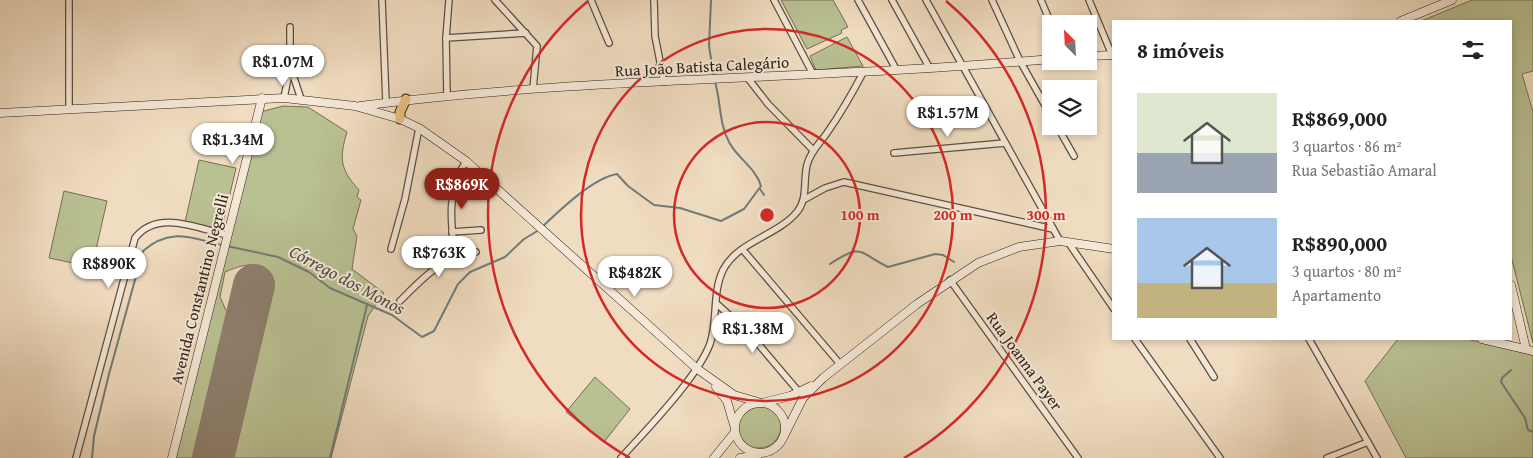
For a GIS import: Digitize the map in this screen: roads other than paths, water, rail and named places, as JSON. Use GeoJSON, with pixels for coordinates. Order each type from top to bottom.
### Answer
{"type":"FeatureCollection","features":[{"type":"Feature","properties":{"kind":"main road"},"geometry":{"type":"LineString","coordinates":[[1403,20],[1452,0]]}},
{"type":"Feature","properties":{"kind":"main road"},"geometry":{"type":"LineString","coordinates":[[1098,56],[1112,55]]}},
{"type":"Feature","properties":{"kind":"main road","name":"Rua João Batista Calegário"},"geometry":{"type":"LineString","coordinates":[[355,106],[406,99],[533,89],[929,66],[962,66],[1042,59]]}},
{"type":"Feature","properties":{"kind":"main road","name":"Avenida Constantino Negrelli"},"geometry":{"type":"LineString","coordinates":[[172,458],[262,98]]}},
{"type":"Feature","properties":{"kind":"main road"},"geometry":{"type":"LineString","coordinates":[[0,113],[284,98],[355,106],[400,119],[419,128],[466,161],[710,380],[734,395],[773,406],[783,416],[786,426],[784,436]]}},
{"type":"Feature","properties":{"kind":"main road"},"geometry":{"type":"LineString","coordinates":[[400,119],[400,112],[406,99]]}},
{"type":"Feature","properties":{"kind":"main road"},"geometry":{"type":"LineString","coordinates":[[384,115],[386,102]]}},
{"type":"Feature","properties":{"kind":"main road"},"geometry":{"type":"LineString","coordinates":[[740,458],[767,452],[779,444],[803,398],[823,378],[950,280],[978,263],[1020,247],[1064,241],[1112,249]]}},
{"type":"Feature","properties":{"kind":"main road"},"geometry":{"type":"LineString","coordinates":[[1486,340],[1529,350],[1512,289]]}},
{"type":"Feature","properties":{"kind":"main road"},"geometry":{"type":"LineString","coordinates":[[714,458],[735,430],[736,418],[742,410],[761,402],[799,392],[823,378]]}},
{"type":"Feature","properties":{"kind":"main road"},"geometry":{"type":"LineString","coordinates":[[710,380],[727,401],[741,445],[748,450],[767,452]]}},
{"type":"Feature","properties":{"kind":"street"},"geometry":{"type":"LineString","coordinates":[[69,0],[69,109]]}},
{"type":"Feature","properties":{"kind":"street"},"geometry":{"type":"LineString","coordinates":[[382,0],[386,102]]}},
{"type":"Feature","properties":{"kind":"street"},"geometry":{"type":"LineString","coordinates":[[446,96],[446,38],[449,0]]}},
{"type":"Feature","properties":{"kind":"street"},"geometry":{"type":"LineString","coordinates":[[495,0],[537,46],[533,89]]}},
{"type":"Feature","properties":{"kind":"street"},"geometry":{"type":"LineString","coordinates":[[591,0],[609,43]]}},
{"type":"Feature","properties":{"kind":"street"},"geometry":{"type":"LineString","coordinates":[[654,0],[655,36],[664,82]]}},
{"type":"Feature","properties":{"kind":"street"},"geometry":{"type":"LineString","coordinates":[[774,0],[814,74]]}},
{"type":"Feature","properties":{"kind":"street"},"geometry":{"type":"LineString","coordinates":[[858,0],[896,69]]}},
{"type":"Feature","properties":{"kind":"street"},"geometry":{"type":"LineString","coordinates":[[892,0],[929,66]]}},
{"type":"Feature","properties":{"kind":"street"},"geometry":{"type":"LineString","coordinates":[[926,0],[1053,229],[1112,306]]}},
{"type":"Feature","properties":{"kind":"street"},"geometry":{"type":"LineString","coordinates":[[992,0],[1020,61],[1042,100]]}},
{"type":"Feature","properties":{"kind":"street"},"geometry":{"type":"LineString","coordinates":[[1041,0],[1047,15]]}},
{"type":"Feature","properties":{"kind":"street"},"geometry":{"type":"LineString","coordinates":[[1089,0],[1112,53]]}},
{"type":"Feature","properties":{"kind":"street"},"geometry":{"type":"LineString","coordinates":[[284,98],[290,67],[290,27]]}},
{"type":"Feature","properties":{"kind":"street"},"geometry":{"type":"LineString","coordinates":[[446,38],[526,33]]}},
{"type":"Feature","properties":{"kind":"street"},"geometry":{"type":"LineString","coordinates":[[290,67],[301,99]]}},
{"type":"Feature","properties":{"kind":"street"},"geometry":{"type":"LineString","coordinates":[[805,199],[805,179],[813,150],[838,116],[864,71]]}},
{"type":"Feature","properties":{"kind":"street"},"geometry":{"type":"LineString","coordinates":[[747,77],[768,104],[813,150]]}},
{"type":"Feature","properties":{"kind":"street"},"geometry":{"type":"LineString","coordinates":[[391,249],[405,199],[419,128]]}},
{"type":"Feature","properties":{"kind":"street"},"geometry":{"type":"LineString","coordinates":[[1062,135],[1074,156]]}},
{"type":"Feature","properties":{"kind":"street"},"geometry":{"type":"LineString","coordinates":[[894,153],[1005,143]]}},
{"type":"Feature","properties":{"kind":"street"},"geometry":{"type":"LineString","coordinates":[[455,258],[452,232],[452,192],[458,173],[466,161]]}},
{"type":"Feature","properties":{"kind":"street"},"geometry":{"type":"LineString","coordinates":[[621,458],[656,419],[696,368],[710,344],[716,322],[717,294],[723,271],[731,259],[784,223],[797,212],[805,199],[825,188],[844,182],[1053,229]]}},
{"type":"Feature","properties":{"kind":"street"},"geometry":{"type":"LineString","coordinates":[[76,458],[135,238],[147,225],[163,222],[226,237]]}},
{"type":"Feature","properties":{"kind":"street"},"geometry":{"type":"LineString","coordinates":[[452,232],[481,230]]}},
{"type":"Feature","properties":{"kind":"street"},"geometry":{"type":"LineString","coordinates":[[743,250],[840,364]]}},
{"type":"Feature","properties":{"kind":"street"},"geometry":{"type":"LineString","coordinates":[[400,301],[434,268],[455,258],[476,252]]}},
{"type":"Feature","properties":{"kind":"street","name":"Rua Joanna Payer"},"geometry":{"type":"LineString","coordinates":[[950,280],[1078,458]]}},
{"type":"Feature","properties":{"kind":"street"},"geometry":{"type":"LineString","coordinates":[[717,304],[748,332],[799,392]]}},
{"type":"Feature","properties":{"kind":"street"},"geometry":{"type":"LineString","coordinates":[[1136,340],[1220,458]]}},
{"type":"Feature","properties":{"kind":"street"},"geometry":{"type":"LineString","coordinates":[[1191,340],[1214,378]]}},
{"type":"Feature","properties":{"kind":"street"},"geometry":{"type":"LineString","coordinates":[[1310,340],[1377,458]]}},
{"type":"Feature","properties":{"kind":"street"},"geometry":{"type":"LineString","coordinates":[[1327,458],[1368,442]]}},
{"type":"Feature","properties":{"kind":"waterway","name":"Córrego dos Monos"},"geometry":{"type":"LineString","coordinates":[[711,0],[709,46],[714,77]]}},
{"type":"Feature","properties":{"kind":"waterway","name":"Córrego dos Monos"},"geometry":{"type":"LineString","coordinates":[[542,227],[587,188],[617,174],[628,186],[654,205],[680,208],[721,221],[744,209],[761,186],[755,174],[729,142],[722,120],[715,82]]}},
{"type":"Feature","properties":{"kind":"waterway","name":"Córrego dos Monos"},"geometry":{"type":"LineString","coordinates":[[760,189],[764,195]]}},
{"type":"Feature","properties":{"kind":"waterway","name":"Córrego dos Monos"},"geometry":{"type":"LineString","coordinates":[[227,246],[278,257],[309,272],[330,288],[392,315],[422,337],[434,331],[458,284],[470,272],[505,257],[524,239],[539,230]]}},
{"type":"Feature","properties":{"kind":"waterway","name":"Córrego dos Monos"},"geometry":{"type":"LineString","coordinates":[[92,458],[94,436],[109,374],[143,251],[162,239],[181,236],[222,245]]}},
{"type":"Feature","properties":{"kind":"waterway"},"geometry":{"type":"LineString","coordinates":[[830,264],[849,253],[855,252],[866,254],[888,267],[935,254],[943,255],[954,262]]}},
{"type":"Feature","properties":{"kind":"waterway"},"geometry":{"type":"LineString","coordinates":[[330,458],[367,305]]}},
{"type":"Feature","properties":{"kind":"waterway"},"geometry":{"type":"LineString","coordinates":[[1511,370],[1502,378],[1501,382],[1525,418],[1528,430],[1533,432]]}}]}
